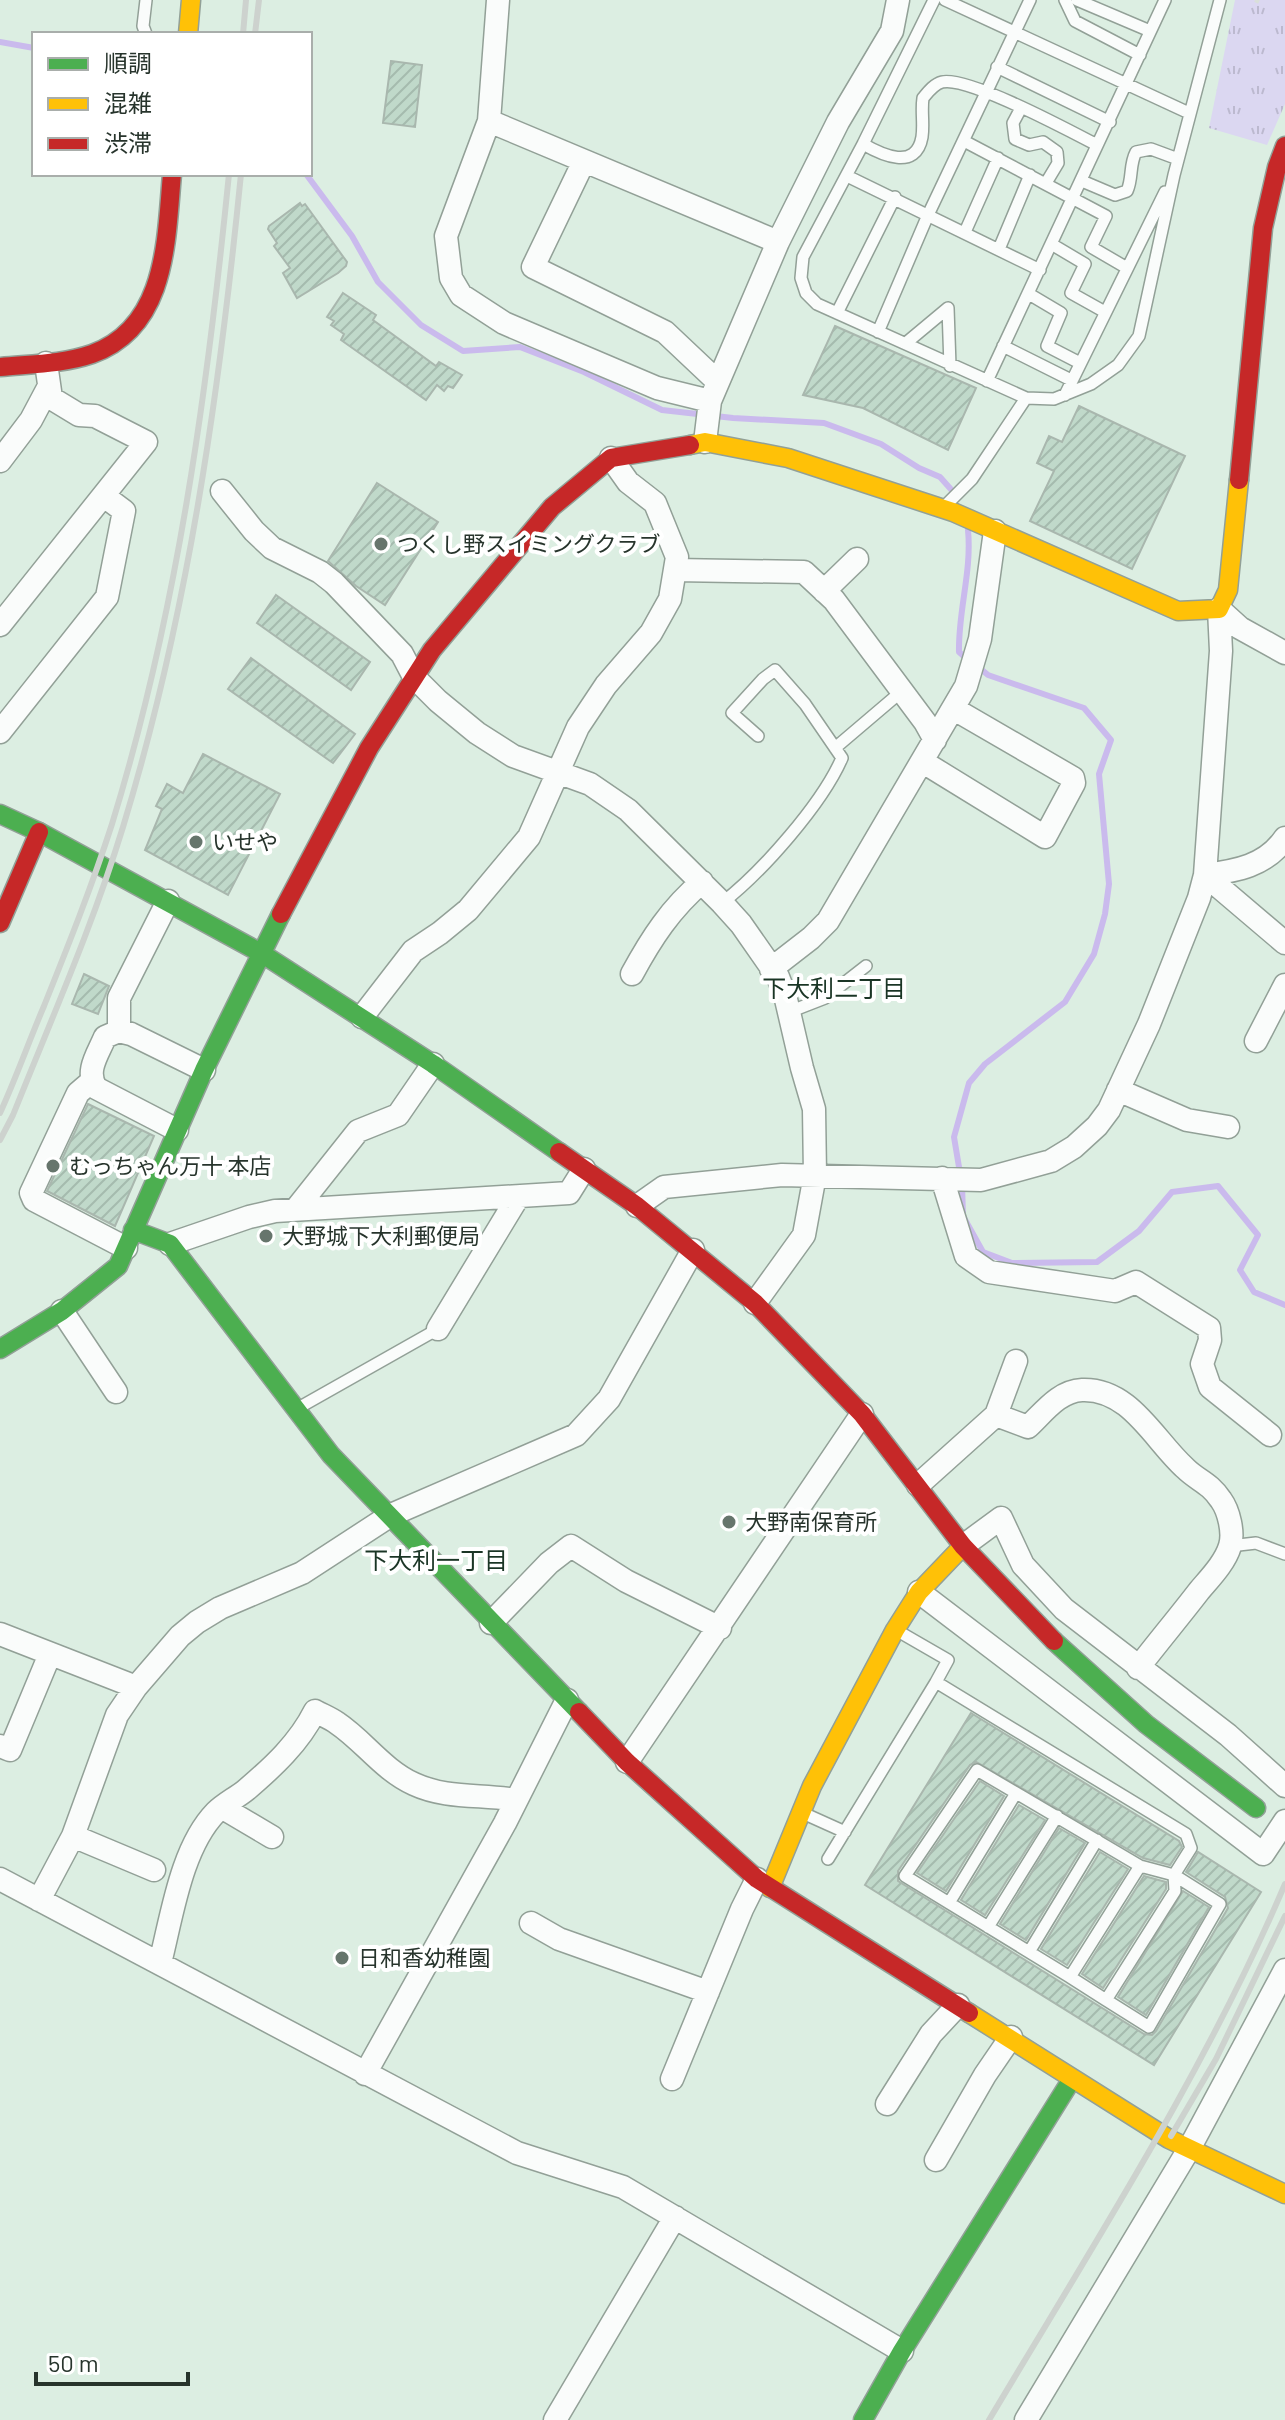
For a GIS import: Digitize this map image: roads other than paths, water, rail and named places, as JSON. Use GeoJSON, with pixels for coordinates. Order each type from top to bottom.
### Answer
{"type":"FeatureCollection","features":[{"type":"Feature","properties":{"kind":"street"},"geometry":{"type":"LineString","coordinates":[[188,32],[191,0]]}},
{"type":"Feature","properties":{"kind":"street"},"geometry":{"type":"LineString","coordinates":[[498,0],[489,121],[446,236],[451,278],[461,295],[518,329],[657,388],[714,392]]}},
{"type":"Feature","properties":{"kind":"street"},"geometry":{"type":"LineString","coordinates":[[705,442],[714,392],[778,242],[838,122],[892,31],[898,0]]}},
{"type":"Feature","properties":{"kind":"street"},"geometry":{"type":"LineString","coordinates":[[489,121],[778,242]]}},
{"type":"Feature","properties":{"kind":"street"},"geometry":{"type":"LineString","coordinates":[[637,1206],[664,1187],[782,1175],[981,1180],[1051,1161],[1074,1147],[1097,1126],[1149,1024],[1199,898],[1205,875],[1221,651],[1219,609],[1228,590],[1263,228],[1285,146]]}},
{"type":"Feature","properties":{"kind":"street"},"geometry":{"type":"LineString","coordinates":[[584,161],[533,267],[665,332],[689,352],[714,392]]}},
{"type":"Feature","properties":{"kind":"street"},"geometry":{"type":"LineString","coordinates":[[0,367],[46,363],[105,349],[119,343],[137,327],[154,298],[162,266],[172,176]]}},
{"type":"Feature","properties":{"kind":"street"},"geometry":{"type":"LineString","coordinates":[[0,625],[146,442],[95,416],[79,415],[51,398],[46,363]]}},
{"type":"Feature","properties":{"kind":"street"},"geometry":{"type":"LineString","coordinates":[[0,461],[31,420],[48,388]]}},
{"type":"Feature","properties":{"kind":"street"},"geometry":{"type":"LineString","coordinates":[[0,1349],[62,1311],[118,1266],[204,1070],[261,953],[369,748],[432,650],[552,507],[611,458],[705,442],[788,458],[948,510],[1178,611],[1219,609],[1240,628],[1285,653]]}},
{"type":"Feature","properties":{"kind":"street"},"geometry":{"type":"LineString","coordinates":[[362,1017],[413,951],[468,910],[529,837],[578,727],[606,685],[651,633],[670,599],[677,557],[655,503],[628,482],[611,458]]}},
{"type":"Feature","properties":{"kind":"street"},"geometry":{"type":"LineString","coordinates":[[222,491],[272,548],[320,572],[334,583],[402,654],[414,677],[477,733],[513,756],[590,784],[628,810],[741,924],[771,969],[785,995],[814,1109],[815,1175],[804,1235],[755,1303]]}},
{"type":"Feature","properties":{"kind":"street"},"geometry":{"type":"LineString","coordinates":[[0,732],[107,597],[124,511],[104,496]]}},
{"type":"Feature","properties":{"kind":"street"},"geometry":{"type":"LineString","coordinates":[[771,969],[828,921],[966,686],[977,653],[991,529]]}},
{"type":"Feature","properties":{"kind":"street"},"geometry":{"type":"LineString","coordinates":[[824,591],[857,559]]}},
{"type":"Feature","properties":{"kind":"street"},"geometry":{"type":"LineString","coordinates":[[675,570],[804,572],[824,591],[902,691],[935,740]]}},
{"type":"Feature","properties":{"kind":"street"},"geometry":{"type":"LineString","coordinates":[[923,762],[1045,837],[1074,783],[1073,778],[954,709]]}},
{"type":"Feature","properties":{"kind":"street"},"geometry":{"type":"LineString","coordinates":[[0,814],[39,832],[261,953],[433,1064],[637,1206],[693,1250],[755,1303],[862,1414],[963,1546],[1043,1631],[1146,1724],[1256,1808]]}},
{"type":"Feature","properties":{"kind":"street"},"geometry":{"type":"LineString","coordinates":[[0,923],[39,832]]}},
{"type":"Feature","properties":{"kind":"street"},"geometry":{"type":"LineString","coordinates":[[1205,875],[1242,870],[1279,847],[1285,838]]}},
{"type":"Feature","properties":{"kind":"street"},"geometry":{"type":"LineString","coordinates":[[1205,875],[1285,943]]}},
{"type":"Feature","properties":{"kind":"street"},"geometry":{"type":"LineString","coordinates":[[632,974],[664,920],[702,882]]}},
{"type":"Feature","properties":{"kind":"street"},"geometry":{"type":"LineString","coordinates":[[119,1031],[119,998],[168,901]]}},
{"type":"Feature","properties":{"kind":"street"},"geometry":{"type":"LineString","coordinates":[[1256,1041],[1285,985]]}},
{"type":"Feature","properties":{"kind":"street"},"geometry":{"type":"LineString","coordinates":[[177,1130],[104,1093],[92,1081],[91,1069],[105,1037],[119,1031],[131,1034],[204,1070]]}},
{"type":"Feature","properties":{"kind":"street"},"geometry":{"type":"LineString","coordinates":[[296,1209],[358,1131],[398,1115],[433,1064]]}},
{"type":"Feature","properties":{"kind":"street"},"geometry":{"type":"LineString","coordinates":[[92,1081],[78,1093],[31,1193],[34,1200],[129,1239],[170,1244],[249,1217],[296,1209],[569,1193],[584,1169]]}},
{"type":"Feature","properties":{"kind":"street"},"geometry":{"type":"LineString","coordinates":[[1118,1090],[1187,1120],[1228,1127]]}},
{"type":"Feature","properties":{"kind":"street"},"geometry":{"type":"LineString","coordinates":[[942,1178],[966,1256],[989,1272],[1115,1291],[1136,1282],[1209,1328],[1210,1340],[1202,1364],[1210,1387],[1270,1435]]}},
{"type":"Feature","properties":{"kind":"street"},"geometry":{"type":"LineString","coordinates":[[438,1329],[518,1197]]}},
{"type":"Feature","properties":{"kind":"street"},"geometry":{"type":"LineString","coordinates":[[170,1244],[331,1455],[627,1762],[764,1883],[1011,2037],[1072,2079],[1189,2149],[1285,2194]]}},
{"type":"Feature","properties":{"kind":"street"},"geometry":{"type":"LineString","coordinates":[[39,1900],[73,1836],[117,1715],[136,1687],[180,1636],[220,1608],[302,1573],[391,1515],[576,1435],[609,1399],[693,1250]]}},
{"type":"Feature","properties":{"kind":"street"},"geometry":{"type":"LineString","coordinates":[[62,1311],[116,1392]]}},
{"type":"Feature","properties":{"kind":"street"},"geometry":{"type":"LineString","coordinates":[[918,1485],[996,1415],[1016,1361]]}},
{"type":"Feature","properties":{"kind":"street"},"geometry":{"type":"LineString","coordinates":[[996,1415],[1028,1427],[1061,1396],[1085,1390],[1103,1393],[1128,1406],[1187,1470],[1207,1482],[1223,1502],[1230,1522],[1230,1546],[1215,1571],[1138,1668]]}},
{"type":"Feature","properties":{"kind":"street"},"geometry":{"type":"LineString","coordinates":[[627,1762],[862,1414]]}},
{"type":"Feature","properties":{"kind":"street"},"geometry":{"type":"LineString","coordinates":[[672,2079],[708,1992],[849,1712],[895,1630],[919,1592],[963,1546],[1001,1518],[1023,1565],[1064,1609],[1228,1735],[1285,1786]]}},
{"type":"Feature","properties":{"kind":"street"},"geometry":{"type":"LineString","coordinates":[[491,1623],[549,1563],[571,1546],[626,1581],[720,1628]]}},
{"type":"Feature","properties":{"kind":"street"},"geometry":{"type":"LineString","coordinates":[[919,1592],[1263,1854],[1285,1821]]}},
{"type":"Feature","properties":{"kind":"street"},"geometry":{"type":"LineString","coordinates":[[0,1634],[136,1687]]}},
{"type":"Feature","properties":{"kind":"street"},"geometry":{"type":"LineString","coordinates":[[0,1746],[10,1750],[50,1654]]}},
{"type":"Feature","properties":{"kind":"street"},"geometry":{"type":"LineString","coordinates":[[365,2074],[516,1800],[567,1700]]}},
{"type":"Feature","properties":{"kind":"street"},"geometry":{"type":"LineString","coordinates":[[160,1963],[190,1854],[216,1812],[281,1758],[305,1731],[315,1711],[337,1723],[391,1771],[414,1784],[445,1795],[491,1795],[516,1800]]}},
{"type":"Feature","properties":{"kind":"street"},"geometry":{"type":"LineString","coordinates":[[223,1808],[272,1837]]}},
{"type":"Feature","properties":{"kind":"street"},"geometry":{"type":"LineString","coordinates":[[73,1836],[154,1870]]}},
{"type":"Feature","properties":{"kind":"street"},"geometry":{"type":"LineString","coordinates":[[0,1879],[517,2153],[623,2187],[902,2351]]}},
{"type":"Feature","properties":{"kind":"street"},"geometry":{"type":"LineString","coordinates":[[531,1923],[559,1939],[708,1992]]}},
{"type":"Feature","properties":{"kind":"street"},"geometry":{"type":"LineString","coordinates":[[1026,2420],[1189,2149],[1285,1970]]}},
{"type":"Feature","properties":{"kind":"street"},"geometry":{"type":"LineString","coordinates":[[887,2104],[931,2034],[958,2005]]}},
{"type":"Feature","properties":{"kind":"street"},"geometry":{"type":"LineString","coordinates":[[936,2160],[985,2075],[1011,2037]]}},
{"type":"Feature","properties":{"kind":"street"},"geometry":{"type":"LineString","coordinates":[[863,2420],[902,2351],[1072,2079]]}},
{"type":"Feature","properties":{"kind":"street"},"geometry":{"type":"LineString","coordinates":[[555,2420],[675,2217]]}},
{"type":"Feature","properties":{"kind":"lane"},"geometry":{"type":"LineString","coordinates":[[145,32],[146,0]]}},
{"type":"Feature","properties":{"kind":"lane"},"geometry":{"type":"LineString","coordinates":[[934,0],[847,176],[803,257],[801,278],[806,293],[817,304],[1026,398],[1054,399],[1091,384],[1118,365],[1139,336],[1174,175],[1220,0]]}},
{"type":"Feature","properties":{"kind":"lane"},"geometry":{"type":"LineString","coordinates":[[945,0],[1189,113]]}},
{"type":"Feature","properties":{"kind":"lane"},"geometry":{"type":"LineString","coordinates":[[878,332],[928,215],[1030,0]]}},
{"type":"Feature","properties":{"kind":"lane"},"geometry":{"type":"LineString","coordinates":[[1065,0],[1075,21],[1140,55]]}},
{"type":"Feature","properties":{"kind":"lane"},"geometry":{"type":"LineString","coordinates":[[1077,0],[1150,31]]}},
{"type":"Feature","properties":{"kind":"lane"},"geometry":{"type":"LineString","coordinates":[[987,381],[1164,3],[1148,0]]}},
{"type":"Feature","properties":{"kind":"lane"},"geometry":{"type":"LineString","coordinates":[[997,67],[1110,122]]}},
{"type":"Feature","properties":{"kind":"lane"},"geometry":{"type":"LineString","coordinates":[[863,144],[884,157],[905,158],[916,151],[922,140],[923,98],[941,82],[951,82],[986,92],[1097,145]]}},
{"type":"Feature","properties":{"kind":"lane"},"geometry":{"type":"LineString","coordinates":[[1021,108],[1013,123],[1015,139],[1029,145],[1043,142],[1057,152],[1058,163],[1046,183]]}},
{"type":"Feature","properties":{"kind":"lane"},"geometry":{"type":"LineString","coordinates":[[964,141],[1106,216],[1091,247],[1127,268]]}},
{"type":"Feature","properties":{"kind":"lane"},"geometry":{"type":"LineString","coordinates":[[1082,181],[1115,195],[1127,191],[1131,183],[1131,162],[1136,152],[1151,149],[1178,159]]}},
{"type":"Feature","properties":{"kind":"lane"},"geometry":{"type":"LineString","coordinates":[[965,232],[998,158]]}},
{"type":"Feature","properties":{"kind":"lane"},"geometry":{"type":"LineString","coordinates":[[999,249],[1030,175]]}},
{"type":"Feature","properties":{"kind":"lane"},"geometry":{"type":"LineString","coordinates":[[1065,395],[1174,175]]}},
{"type":"Feature","properties":{"kind":"lane"},"geometry":{"type":"LineString","coordinates":[[847,176],[1040,270]]}},
{"type":"Feature","properties":{"kind":"lane"},"geometry":{"type":"LineString","coordinates":[[837,313],[895,197]]}},
{"type":"Feature","properties":{"kind":"lane"},"geometry":{"type":"LineString","coordinates":[[1053,245],[1085,264],[1071,293],[1105,312]]}},
{"type":"Feature","properties":{"kind":"lane"},"geometry":{"type":"LineString","coordinates":[[1029,294],[1061,313],[1047,346],[1080,363]]}},
{"type":"Feature","properties":{"kind":"lane"},"geometry":{"type":"LineString","coordinates":[[906,343],[948,308],[950,366]]}},
{"type":"Feature","properties":{"kind":"lane"},"geometry":{"type":"LineString","coordinates":[[1003,346],[1071,380]]}},
{"type":"Feature","properties":{"kind":"lane"},"geometry":{"type":"LineString","coordinates":[[948,510],[1026,398]]}},
{"type":"Feature","properties":{"kind":"lane"},"geometry":{"type":"LineString","coordinates":[[722,903],[743,887],[816,803],[842,758],[805,704],[775,670],[732,713],[758,736]]}},
{"type":"Feature","properties":{"kind":"lane"},"geometry":{"type":"LineString","coordinates":[[835,748],[902,691]]}},
{"type":"Feature","properties":{"kind":"lane"},"geometry":{"type":"LineString","coordinates":[[789,1012],[825,998],[866,966]]}},
{"type":"Feature","properties":{"kind":"lane"},"geometry":{"type":"LineString","coordinates":[[296,1409],[438,1329]]}},
{"type":"Feature","properties":{"kind":"lane"},"geometry":{"type":"LineString","coordinates":[[1230,1546],[1256,1543],[1285,1554]]}},
{"type":"Feature","properties":{"kind":"lane"},"geometry":{"type":"LineString","coordinates":[[828,1859],[948,1660],[895,1630]]}},
{"type":"Feature","properties":{"kind":"lane"},"geometry":{"type":"LineString","coordinates":[[936,1682],[1186,1834],[1191,1848],[1174,1875],[1175,1891],[1106,2000]]}},
{"type":"Feature","properties":{"kind":"lane"},"geometry":{"type":"LineString","coordinates":[[977,1770],[1140,1866],[1174,1875],[1220,1904],[1149,2027],[905,1876],[977,1770]]}},
{"type":"Feature","properties":{"kind":"lane"},"geometry":{"type":"LineString","coordinates":[[949,1903],[1016,1793]]}},
{"type":"Feature","properties":{"kind":"lane"},"geometry":{"type":"LineString","coordinates":[[800,1812],[845,1832]]}},
{"type":"Feature","properties":{"kind":"lane"},"geometry":{"type":"LineString","coordinates":[[988,1927],[1057,1816]]}},
{"type":"Feature","properties":{"kind":"lane"},"geometry":{"type":"LineString","coordinates":[[1029,1952],[1097,1840]]}},
{"type":"Feature","properties":{"kind":"lane"},"geometry":{"type":"LineString","coordinates":[[1070,1977],[1140,1866]]}},
{"type":"Feature","properties":{"kind":"waterway"},"geometry":{"type":"LineString","coordinates":[[0,42],[32,48]]}},
{"type":"Feature","properties":{"kind":"waterway"},"geometry":{"type":"LineString","coordinates":[[307,176],[352,236],[378,282],[421,325],[463,351],[520,347],[584,372],[662,410],[824,423],[881,444],[940,477],[956,495]]}},
{"type":"Feature","properties":{"kind":"waterway"},"geometry":{"type":"LineString","coordinates":[[967,659],[959,652],[968,530]]}},
{"type":"Feature","properties":{"kind":"waterway"},"geometry":{"type":"LineString","coordinates":[[960,1173],[954,1137],[969,1083],[985,1064],[1065,1002],[1094,954],[1109,884],[1099,774],[1111,740],[1084,708],[988,675],[976,665]]}},
{"type":"Feature","properties":{"kind":"waterway"},"geometry":{"type":"LineString","coordinates":[[962,1184],[963,1216],[983,1252],[1012,1263],[1097,1262],[1139,1231],[1172,1192],[1218,1186],[1258,1235],[1240,1270],[1254,1292],[1285,1305]]}},
{"type":"Feature","properties":{"kind":"railway"},"geometry":{"type":"LineString","coordinates":[[243,32],[246,0]]}},
{"type":"Feature","properties":{"kind":"railway"},"geometry":{"type":"LineString","coordinates":[[255,32],[259,0]]}},
{"type":"Feature","properties":{"kind":"railway"},"geometry":{"type":"LineString","coordinates":[[0,1113],[62,961],[112,824],[155,664],[187,502],[211,339],[229,176]]}},
{"type":"Feature","properties":{"kind":"railway"},"geometry":{"type":"LineString","coordinates":[[0,1140],[13,1115],[98,900],[146,747],[166,666],[198,504],[222,339],[241,176]]}},
{"type":"Feature","properties":{"kind":"railway"},"geometry":{"type":"LineString","coordinates":[[989,2420],[1184,2090],[1254,1954],[1285,1884]]}},
{"type":"Feature","properties":{"kind":"railway"},"geometry":{"type":"LineString","coordinates":[[1171,2136],[1216,2059],[1285,1916]]}},
{"type":"Feature","properties":{"kind":"place","name":"つくし野スイミングクラブ"},"geometry":{"type":"Point","coordinates":[381,544]}},
{"type":"Feature","properties":{"kind":"place","name":"いせや"},"geometry":{"type":"Point","coordinates":[196,842]}},
{"type":"Feature","properties":{"kind":"place","name":"むっちゃん万十 本店"},"geometry":{"type":"Point","coordinates":[53,1166]}},
{"type":"Feature","properties":{"kind":"place","name":"大野城下大利郵便局"},"geometry":{"type":"Point","coordinates":[266,1236]}},
{"type":"Feature","properties":{"kind":"place","name":"大野南保育所"},"geometry":{"type":"Point","coordinates":[729,1522]}},
{"type":"Feature","properties":{"kind":"place","name":"日和香幼稚園"},"geometry":{"type":"Point","coordinates":[342,1958]}},
{"type":"Feature","properties":{"kind":"district","name":"下大利二丁目"},"geometry":{"type":"Point","coordinates":[834,989]}},
{"type":"Feature","properties":{"kind":"district","name":"下大利一丁目"},"geometry":{"type":"Point","coordinates":[436,1561]}}]}
